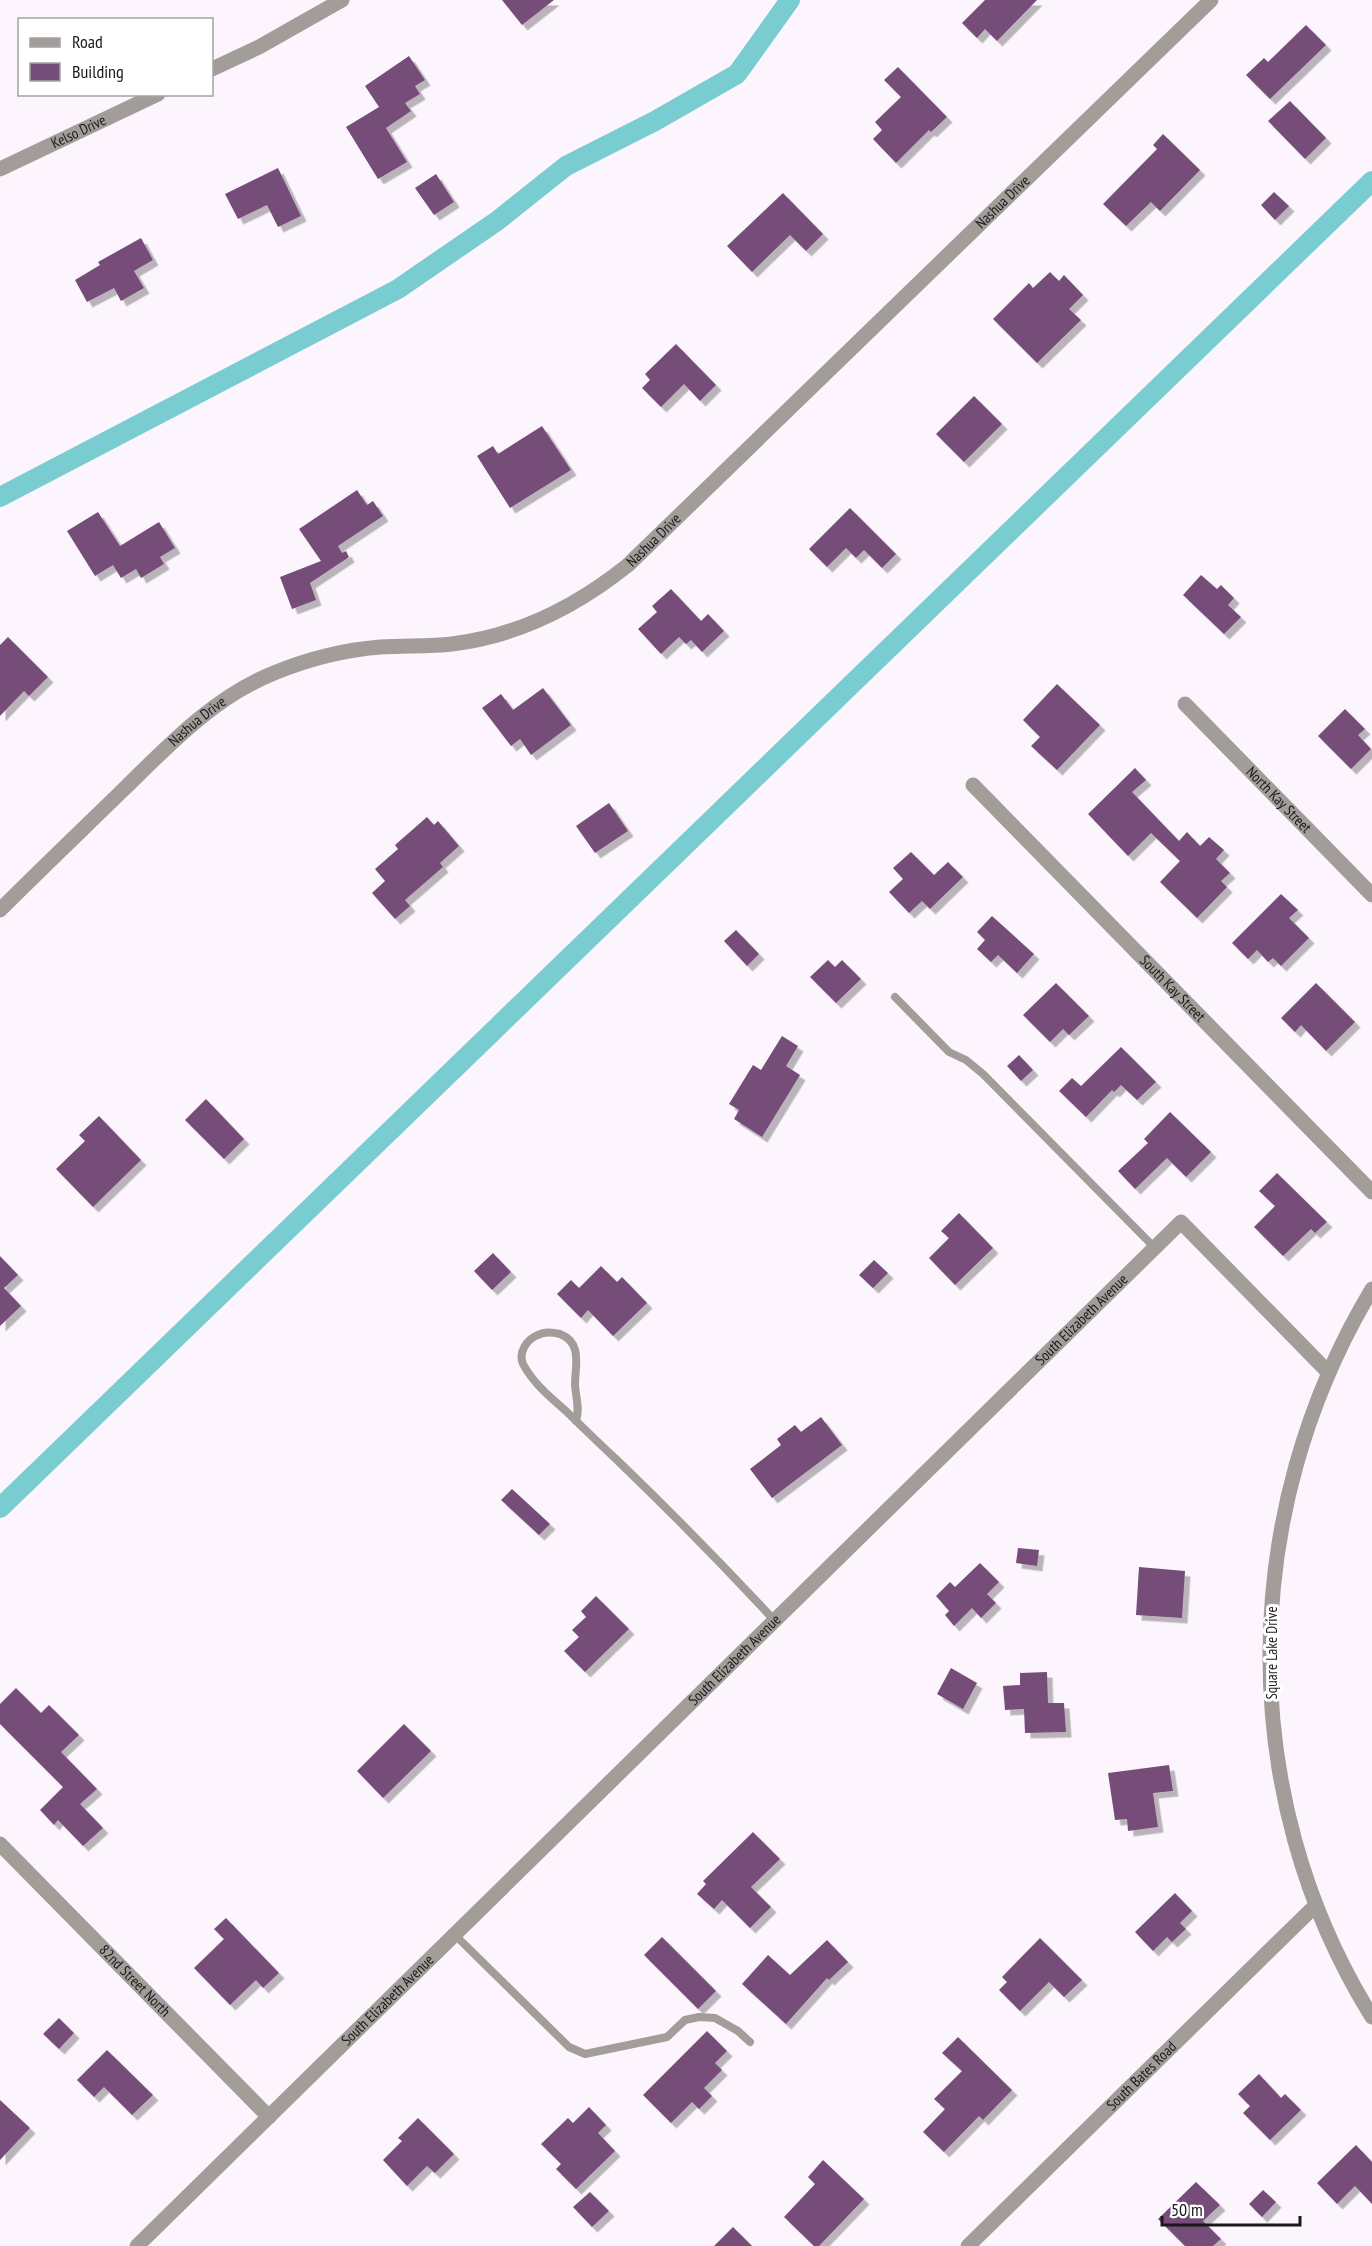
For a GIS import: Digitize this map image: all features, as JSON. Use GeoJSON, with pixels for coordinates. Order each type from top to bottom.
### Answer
{"type":"FeatureCollection","features":[{"type":"Feature","properties":{"kind":"street"},"geometry":{"type":"LineString","coordinates":[[213,69],[259,47],[342,0]]}},
{"type":"Feature","properties":{"kind":"street","name":"Nashua Drive"},"geometry":{"type":"LineString","coordinates":[[0,910],[179,736],[234,693],[272,674],[311,659],[338,652],[380,647],[452,644],[493,636],[533,623],[571,605],[606,582],[636,556],[1211,0]]}},
{"type":"Feature","properties":{"kind":"street","name":"Kelso Drive"},"geometry":{"type":"LineString","coordinates":[[0,169],[154,96]]}},
{"type":"Feature","properties":{"kind":"street","name":"North Kay Street"},"geometry":{"type":"LineString","coordinates":[[1185,704],[1372,895]]}},
{"type":"Feature","properties":{"kind":"street","name":"South Kay Street"},"geometry":{"type":"LineString","coordinates":[[973,784],[1372,1192]]}},
{"type":"Feature","properties":{"kind":"street","name":"South Elizabeth Avenue"},"geometry":{"type":"LineString","coordinates":[[137,2246],[1181,1222],[1328,1372]]}},
{"type":"Feature","properties":{"kind":"street","name":"Square Lake Drive"},"geometry":{"type":"LineString","coordinates":[[1372,1289],[1355,1317],[1328,1372],[1304,1436],[1280,1530],[1269,1639],[1270,1694],[1278,1758],[1299,1856],[1336,1952],[1372,2017]]}},
{"type":"Feature","properties":{"kind":"street","name":"82nd Street North"},"geometry":{"type":"LineString","coordinates":[[0,1844],[269,2117]]}},
{"type":"Feature","properties":{"kind":"street","name":"South Bates Road"},"geometry":{"type":"LineString","coordinates":[[968,2246],[1316,1905]]}},
{"type":"Feature","properties":{"kind":"lane"},"geometry":{"type":"LineString","coordinates":[[895,997],[939,1043],[950,1052],[966,1059],[983,1074],[1155,1248]]}},
{"type":"Feature","properties":{"kind":"lane"},"geometry":{"type":"LineString","coordinates":[[576,1421],[579,1412],[575,1385],[575,1347],[570,1339],[557,1333],[545,1332],[537,1335],[528,1340],[523,1348],[522,1361],[538,1385],[690,1530],[775,1621]]}},
{"type":"Feature","properties":{"kind":"lane"},"geometry":{"type":"LineString","coordinates":[[455,1935],[569,2047],[585,2054],[667,2037],[685,2020],[699,2017],[716,2018],[738,2031],[750,2042]]}},
{"type":"Feature","properties":{"kind":"building"},"geometry":{"type":"Polygon","coordinates":[[[502,0],[554,0],[522,25],[502,0]]]}},
{"type":"Feature","properties":{"kind":"building"},"geometry":{"type":"Polygon","coordinates":[[[985,0],[1037,0],[997,41],[985,29],[977,38],[962,23],[985,0]]]}},
{"type":"Feature","properties":{"kind":"building"},"geometry":{"type":"Polygon","coordinates":[[[1306,25],[1326,45],[1270,99],[1246,75],[1264,58],[1268,62],[1306,25]]]}},
{"type":"Feature","properties":{"kind":"building"},"geometry":{"type":"Polygon","coordinates":[[[409,56],[425,80],[415,86],[420,94],[405,103],[411,111],[386,128],[407,162],[378,179],[346,127],[379,107],[365,86],[409,56]]]}},
{"type":"Feature","properties":{"kind":"building"},"geometry":{"type":"Polygon","coordinates":[[[898,67],[947,117],[931,132],[929,130],[896,163],[873,139],[882,130],[875,122],[901,97],[884,80],[898,67]]]}},
{"type":"Feature","properties":{"kind":"building"},"geometry":{"type":"Polygon","coordinates":[[[1290,101],[1326,138],[1305,159],[1268,121],[1290,101]]]}},
{"type":"Feature","properties":{"kind":"building"},"geometry":{"type":"Polygon","coordinates":[[[1163,134],[1200,170],[1160,211],[1151,202],[1126,226],[1103,204],[1157,149],[1153,145],[1163,134]]]}},
{"type":"Feature","properties":{"kind":"building"},"geometry":{"type":"Polygon","coordinates":[[[278,168],[301,216],[278,227],[267,205],[238,219],[225,194],[278,168]]]}},
{"type":"Feature","properties":{"kind":"building"},"geometry":{"type":"Polygon","coordinates":[[[436,174],[454,202],[434,215],[415,188],[436,174]]]}},
{"type":"Feature","properties":{"kind":"building"},"geometry":{"type":"Polygon","coordinates":[[[1274,192],[1289,206],[1275,220],[1261,205],[1274,192]]]}},
{"type":"Feature","properties":{"kind":"building"},"geometry":{"type":"Polygon","coordinates":[[[783,193],[823,234],[806,251],[790,235],[752,272],[727,246],[783,193]]]}},
{"type":"Feature","properties":{"kind":"building"},"geometry":{"type":"Polygon","coordinates":[[[141,238],[153,260],[134,271],[144,288],[121,301],[114,288],[87,302],[75,280],[100,265],[98,262],[141,238]]]}},
{"type":"Feature","properties":{"kind":"building"},"geometry":{"type":"Polygon","coordinates":[[[1050,272],[1059,281],[1064,275],[1083,295],[1069,309],[1081,320],[1037,363],[993,319],[1029,283],[1033,288],[1050,272]]]}},
{"type":"Feature","properties":{"kind":"building"},"geometry":{"type":"Polygon","coordinates":[[[676,344],[716,385],[700,401],[684,384],[661,407],[642,388],[650,380],[645,374],[676,344]]]}},
{"type":"Feature","properties":{"kind":"building"},"geometry":{"type":"Polygon","coordinates":[[[974,396],[1002,424],[964,462],[936,434],[974,396]]]}},
{"type":"Feature","properties":{"kind":"building"},"geometry":{"type":"Polygon","coordinates":[[[542,426],[571,470],[510,508],[477,456],[493,446],[498,454],[542,426]]]}},
{"type":"Feature","properties":{"kind":"building"},"geometry":{"type":"Polygon","coordinates":[[[357,490],[367,505],[373,501],[383,516],[338,546],[342,553],[346,551],[349,557],[310,583],[316,600],[292,609],[280,577],[321,561],[299,529],[357,490]]]}},
{"type":"Feature","properties":{"kind":"building"},"geometry":{"type":"Polygon","coordinates":[[[850,508],[896,554],[882,568],[864,550],[856,558],[846,548],[827,567],[809,549],[850,508]]]}},
{"type":"Feature","properties":{"kind":"building"},"geometry":{"type":"Polygon","coordinates":[[[98,512],[120,546],[159,522],[175,548],[160,557],[164,564],[141,578],[136,569],[121,578],[113,565],[95,576],[67,531],[98,512]]]}},
{"type":"Feature","properties":{"kind":"building"},"geometry":{"type":"Polygon","coordinates":[[[1201,575],[1217,589],[1221,585],[1234,598],[1228,605],[1241,617],[1224,634],[1183,595],[1201,575]]]}},
{"type":"Feature","properties":{"kind":"building"},"geometry":{"type":"Polygon","coordinates":[[[671,589],[701,621],[708,614],[724,631],[702,652],[691,640],[686,644],[679,637],[661,654],[638,629],[657,612],[652,606],[671,589]]]}},
{"type":"Feature","properties":{"kind":"building"},"geometry":{"type":"Polygon","coordinates":[[[8,637],[48,677],[29,696],[24,691],[0,716],[0,645],[8,637]]]}},
{"type":"Feature","properties":{"kind":"building"},"geometry":{"type":"Polygon","coordinates":[[[1057,684],[1100,725],[1057,770],[1031,746],[1040,737],[1023,720],[1057,684]]]}},
{"type":"Feature","properties":{"kind":"building"},"geometry":{"type":"Polygon","coordinates":[[[543,688],[571,725],[531,755],[520,739],[511,746],[482,708],[501,694],[513,710],[543,688]]]}},
{"type":"Feature","properties":{"kind":"building"},"geometry":{"type":"Polygon","coordinates":[[[1345,709],[1365,729],[1358,735],[1371,749],[1351,769],[1318,736],[1345,709]]]}},
{"type":"Feature","properties":{"kind":"building"},"geometry":{"type":"Polygon","coordinates":[[[1135,768],[1146,780],[1132,792],[1179,841],[1187,832],[1200,846],[1209,837],[1224,850],[1216,859],[1230,873],[1221,881],[1227,887],[1197,918],[1160,882],[1180,861],[1151,833],[1128,856],[1088,814],[1135,768]]]}},
{"type":"Feature","properties":{"kind":"building"},"geometry":{"type":"Polygon","coordinates":[[[609,803],[628,831],[595,853],[576,826],[609,803]]]}},
{"type":"Feature","properties":{"kind":"building"},"geometry":{"type":"Polygon","coordinates":[[[427,817],[434,825],[438,821],[459,846],[440,863],[443,867],[405,900],[410,906],[395,919],[372,893],[385,881],[375,869],[398,849],[395,845],[427,817]]]}},
{"type":"Feature","properties":{"kind":"building"},"geometry":{"type":"Polygon","coordinates":[[[911,852],[934,875],[948,862],[963,877],[930,909],[922,901],[909,913],[889,892],[903,879],[893,868],[911,852]]]}},
{"type":"Feature","properties":{"kind":"building"},"geometry":{"type":"Polygon","coordinates":[[[1281,894],[1298,910],[1289,918],[1309,938],[1281,966],[1273,958],[1268,962],[1257,950],[1248,959],[1232,943],[1281,894]]]}},
{"type":"Feature","properties":{"kind":"building"},"geometry":{"type":"Polygon","coordinates":[[[992,916],[1034,954],[1017,973],[998,955],[991,962],[977,949],[985,940],[977,932],[992,916]]]}},
{"type":"Feature","properties":{"kind":"building"},"geometry":{"type":"Polygon","coordinates":[[[736,930],[759,954],[747,966],[724,941],[736,930]]]}},
{"type":"Feature","properties":{"kind":"building"},"geometry":{"type":"Polygon","coordinates":[[[828,960],[835,967],[842,960],[861,979],[836,1003],[810,977],[828,960]]]}},
{"type":"Feature","properties":{"kind":"building"},"geometry":{"type":"Polygon","coordinates":[[[1056,983],[1089,1016],[1069,1035],[1063,1029],[1050,1042],[1023,1015],[1056,983]]]}},
{"type":"Feature","properties":{"kind":"building"},"geometry":{"type":"Polygon","coordinates":[[[1316,983],[1355,1022],[1326,1051],[1301,1025],[1295,1032],[1281,1018],[1316,983]]]}},
{"type":"Feature","properties":{"kind":"building"},"geometry":{"type":"Polygon","coordinates":[[[782,1036],[798,1046],[786,1066],[800,1075],[762,1137],[734,1119],[739,1110],[729,1104],[753,1065],[761,1070],[782,1036]]]}},
{"type":"Feature","properties":{"kind":"building"},"geometry":{"type":"Polygon","coordinates":[[[1121,1047],[1156,1082],[1137,1100],[1121,1085],[1114,1092],[1112,1090],[1086,1117],[1059,1091],[1072,1078],[1081,1086],[1121,1047]]]}},
{"type":"Feature","properties":{"kind":"building"},"geometry":{"type":"Polygon","coordinates":[[[1019,1055],[1033,1070],[1021,1081],[1007,1066],[1019,1055]]]}},
{"type":"Feature","properties":{"kind":"building"},"geometry":{"type":"Polygon","coordinates":[[[206,1099],[244,1139],[224,1159],[185,1120],[206,1099]]]}},
{"type":"Feature","properties":{"kind":"building"},"geometry":{"type":"Polygon","coordinates":[[[1170,1112],[1211,1152],[1186,1177],[1167,1158],[1135,1189],[1118,1171],[1148,1143],[1144,1139],[1170,1112]]]}},
{"type":"Feature","properties":{"kind":"building"},"geometry":{"type":"Polygon","coordinates":[[[99,1116],[141,1160],[93,1207],[56,1169],[85,1141],[79,1135],[99,1116]]]}},
{"type":"Feature","properties":{"kind":"building"},"geometry":{"type":"Polygon","coordinates":[[[1277,1173],[1327,1222],[1315,1233],[1311,1229],[1283,1256],[1254,1227],[1275,1206],[1259,1191],[1277,1173]]]}},
{"type":"Feature","properties":{"kind":"building"},"geometry":{"type":"Polygon","coordinates":[[[959,1213],[993,1248],[955,1285],[929,1258],[949,1238],[941,1231],[959,1213]]]}},
{"type":"Feature","properties":{"kind":"building"},"geometry":{"type":"Polygon","coordinates":[[[493,1253],[511,1272],[492,1290],[474,1271],[493,1253]]]}},
{"type":"Feature","properties":{"kind":"building"},"geometry":{"type":"Polygon","coordinates":[[[0,1256],[18,1275],[4,1288],[21,1306],[0,1326],[0,1256]]]}},
{"type":"Feature","properties":{"kind":"building"},"geometry":{"type":"Polygon","coordinates":[[[874,1260],[888,1273],[873,1288],[859,1275],[874,1260]]]}},
{"type":"Feature","properties":{"kind":"building"},"geometry":{"type":"Polygon","coordinates":[[[601,1266],[617,1282],[622,1277],[647,1303],[613,1336],[588,1310],[581,1318],[557,1294],[571,1280],[579,1288],[601,1266]]]}},
{"type":"Feature","properties":{"kind":"building"},"geometry":{"type":"Polygon","coordinates":[[[821,1417],[842,1445],[772,1498],[750,1469],[781,1445],[777,1439],[795,1425],[801,1432],[821,1417]]]}},
{"type":"Feature","properties":{"kind":"building"},"geometry":{"type":"Polygon","coordinates":[[[512,1489],[550,1524],[539,1535],[501,1500],[512,1489]]]}},
{"type":"Feature","properties":{"kind":"building"},"geometry":{"type":"Polygon","coordinates":[[[1018,1548],[1039,1550],[1037,1566],[1016,1563],[1018,1548]]]}},
{"type":"Feature","properties":{"kind":"building"},"geometry":{"type":"Polygon","coordinates":[[[980,1563],[999,1582],[987,1594],[996,1603],[981,1618],[972,1608],[954,1626],[945,1615],[949,1611],[936,1596],[950,1582],[955,1587],[980,1563]]]}},
{"type":"Feature","properties":{"kind":"building"},"geometry":{"type":"Polygon","coordinates":[[[1139,1567],[1185,1571],[1182,1618],[1136,1615],[1139,1567]]]}},
{"type":"Feature","properties":{"kind":"building"},"geometry":{"type":"Polygon","coordinates":[[[596,1596],[629,1629],[585,1672],[564,1651],[579,1637],[572,1630],[586,1617],[581,1611],[596,1596]]]}},
{"type":"Feature","properties":{"kind":"building"},"geometry":{"type":"Polygon","coordinates":[[[951,1668],[977,1683],[963,1709],[937,1694],[951,1668]]]}},
{"type":"Feature","properties":{"kind":"building"},"geometry":{"type":"Polygon","coordinates":[[[1047,1672],[1048,1703],[1064,1703],[1066,1732],[1025,1733],[1024,1709],[1005,1710],[1003,1686],[1020,1685],[1020,1673],[1047,1672]]]}},
{"type":"Feature","properties":{"kind":"building"},"geometry":{"type":"Polygon","coordinates":[[[16,1688],[41,1713],[49,1705],[79,1735],[61,1752],[97,1789],[80,1804],[103,1828],[83,1846],[58,1820],[54,1825],[40,1810],[63,1787],[0,1724],[0,1704],[16,1688]]]}},
{"type":"Feature","properties":{"kind":"building"},"geometry":{"type":"Polygon","coordinates":[[[404,1724],[431,1751],[383,1798],[357,1771],[404,1724]]]}},
{"type":"Feature","properties":{"kind":"building"},"geometry":{"type":"Polygon","coordinates":[[[1169,1765],[1173,1791],[1153,1793],[1158,1827],[1128,1831],[1127,1819],[1115,1820],[1108,1773],[1169,1765]]]}},
{"type":"Feature","properties":{"kind":"building"},"geometry":{"type":"Polygon","coordinates":[[[753,1832],[780,1859],[751,1887],[771,1907],[750,1928],[722,1900],[714,1909],[697,1894],[706,1884],[703,1881],[753,1832]]]}},
{"type":"Feature","properties":{"kind":"building"},"geometry":{"type":"Polygon","coordinates":[[[1175,1893],[1192,1911],[1180,1923],[1186,1929],[1172,1942],[1167,1937],[1153,1951],[1135,1932],[1175,1893]]]}},
{"type":"Feature","properties":{"kind":"building"},"geometry":{"type":"Polygon","coordinates":[[[226,1918],[279,1973],[263,1988],[256,1980],[230,2005],[194,1968],[224,1939],[214,1929],[226,1918]]]}},
{"type":"Feature","properties":{"kind":"building"},"geometry":{"type":"Polygon","coordinates":[[[662,1937],[716,1991],[698,2009],[644,1955],[662,1937]]]}},
{"type":"Feature","properties":{"kind":"building"},"geometry":{"type":"Polygon","coordinates":[[[1040,1938],[1082,1980],[1064,1997],[1049,1982],[1020,2011],[999,1990],[1007,1982],[1002,1977],[1040,1938]]]}},
{"type":"Feature","properties":{"kind":"building"},"geometry":{"type":"Polygon","coordinates":[[[827,1940],[848,1962],[829,1980],[827,1978],[786,2024],[742,1984],[768,1955],[790,1975],[827,1940]]]}},
{"type":"Feature","properties":{"kind":"building"},"geometry":{"type":"Polygon","coordinates":[[[59,2018],[74,2033],[59,2049],[43,2034],[59,2018]]]}},
{"type":"Feature","properties":{"kind":"building"},"geometry":{"type":"Polygon","coordinates":[[[707,2031],[727,2051],[715,2063],[722,2070],[704,2088],[712,2096],[699,2109],[692,2102],[671,2123],[643,2095],[707,2031]]]}},
{"type":"Feature","properties":{"kind":"building"},"geometry":{"type":"Polygon","coordinates":[[[958,2037],[1012,2090],[983,2120],[979,2116],[944,2152],[923,2132],[945,2109],[934,2099],[962,2071],[942,2053],[958,2037]]]}},
{"type":"Feature","properties":{"kind":"building"},"geometry":{"type":"Polygon","coordinates":[[[107,2050],[153,2095],[132,2115],[104,2087],[94,2097],[77,2080],[107,2050]]]}},
{"type":"Feature","properties":{"kind":"building"},"geometry":{"type":"Polygon","coordinates":[[[1259,2074],[1281,2098],[1285,2094],[1301,2110],[1270,2140],[1243,2113],[1250,2106],[1238,2094],[1259,2074]]]}},
{"type":"Feature","properties":{"kind":"building"},"geometry":{"type":"Polygon","coordinates":[[[0,2100],[30,2128],[0,2160],[0,2100]]]}},
{"type":"Feature","properties":{"kind":"building"},"geometry":{"type":"Polygon","coordinates":[[[589,2107],[606,2125],[598,2133],[615,2151],[576,2189],[556,2169],[561,2164],[541,2144],[568,2118],[573,2123],[589,2107]]]}},
{"type":"Feature","properties":{"kind":"building"},"geometry":{"type":"Polygon","coordinates":[[[418,2118],[454,2154],[435,2173],[427,2166],[407,2186],[383,2160],[402,2141],[398,2138],[418,2118]]]}},
{"type":"Feature","properties":{"kind":"building"},"geometry":{"type":"Polygon","coordinates":[[[1356,2145],[1372,2162],[1372,2204],[1355,2186],[1337,2204],[1317,2183],[1356,2145]]]}},
{"type":"Feature","properties":{"kind":"building"},"geometry":{"type":"Polygon","coordinates":[[[823,2160],[864,2199],[819,2246],[814,2246],[784,2217],[815,2184],[808,2177],[823,2160]]]}},
{"type":"Feature","properties":{"kind":"building"},"geometry":{"type":"Polygon","coordinates":[[[1196,2182],[1220,2205],[1203,2221],[1221,2239],[1213,2246],[1185,2246],[1158,2219],[1196,2182]]]}},
{"type":"Feature","properties":{"kind":"building"},"geometry":{"type":"Polygon","coordinates":[[[1263,2190],[1276,2202],[1262,2217],[1249,2204],[1263,2190]]]}},
{"type":"Feature","properties":{"kind":"building"},"geometry":{"type":"Polygon","coordinates":[[[590,2192],[609,2211],[592,2227],[573,2207],[590,2192]]]}},
{"type":"Feature","properties":{"kind":"building"},"geometry":{"type":"Polygon","coordinates":[[[733,2227],[752,2246],[714,2246],[733,2227]]]}},
{"type":"Feature","properties":{"kind":"waterway"},"geometry":{"type":"LineString","coordinates":[[0,497],[398,289],[497,221],[566,166],[655,121],[737,74],[790,0]]}},
{"type":"Feature","properties":{"kind":"waterway"},"geometry":{"type":"LineString","coordinates":[[0,1508],[1372,181]]}}]}
